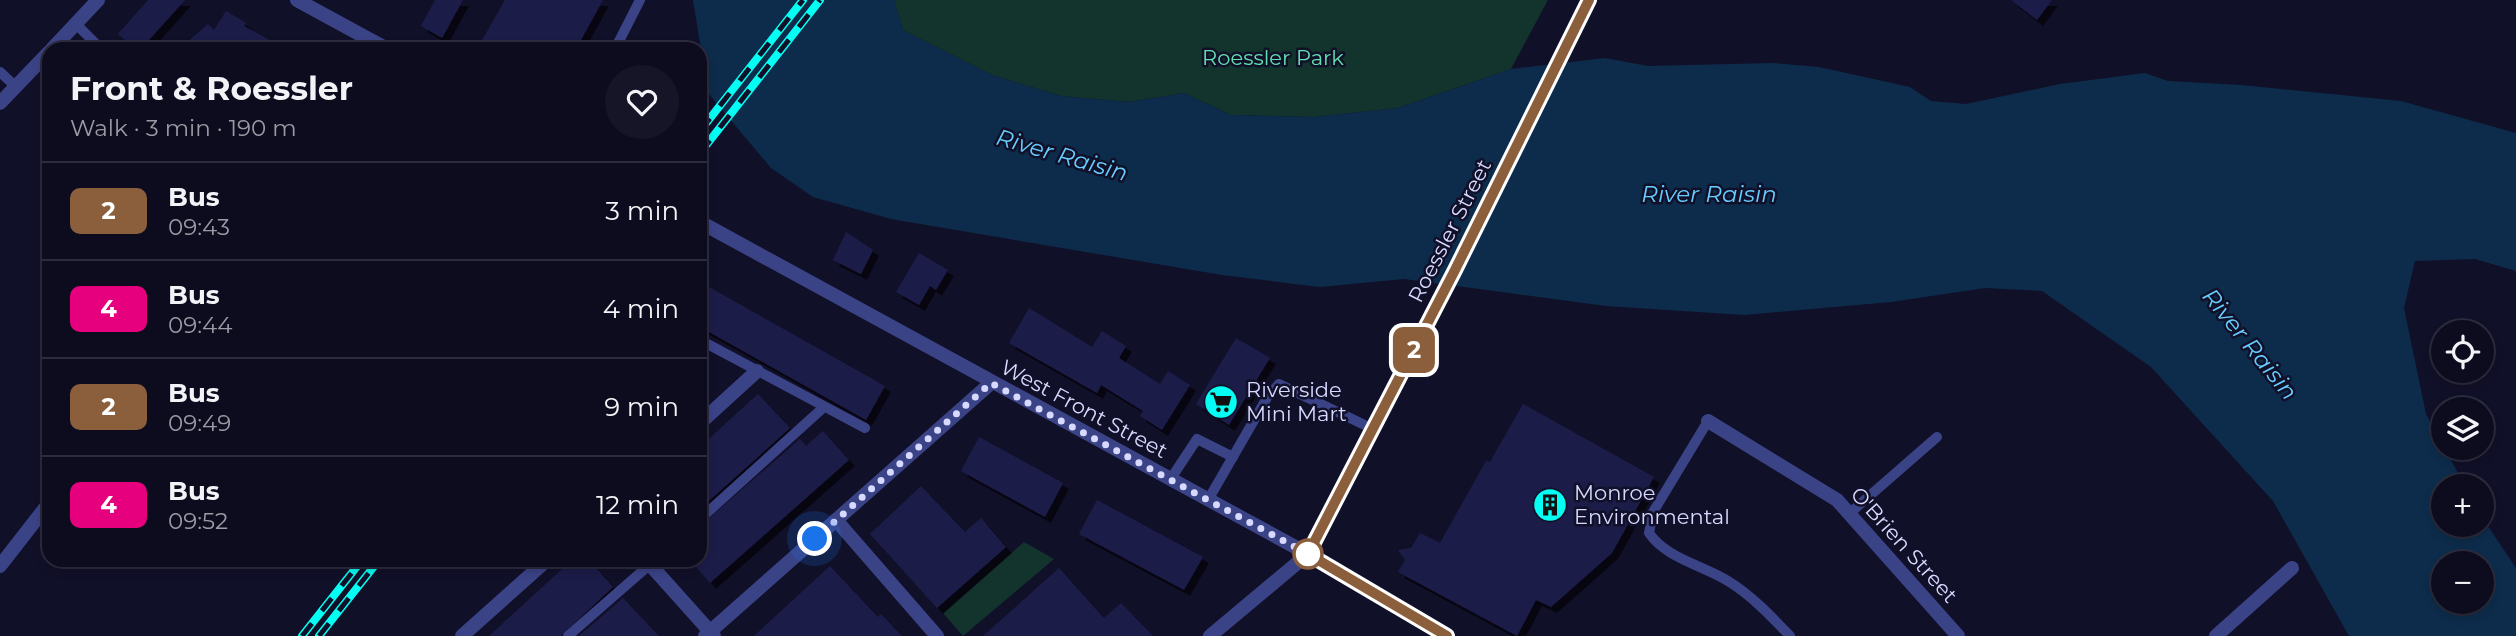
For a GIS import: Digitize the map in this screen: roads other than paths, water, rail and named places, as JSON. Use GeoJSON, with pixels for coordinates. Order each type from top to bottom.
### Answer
{"type":"FeatureCollection","features":[{"type":"Feature","properties":{"kind":"street"},"geometry":{"type":"LineString","coordinates":[[58,42],[98,0]]}},
{"type":"Feature","properties":{"kind":"street"},"geometry":{"type":"LineString","coordinates":[[297,0],[374,42]]}},
{"type":"Feature","properties":{"kind":"street","name":"Roessler Street"},"geometry":{"type":"LineString","coordinates":[[1308,554],[1587,4]]}},
{"type":"Feature","properties":{"kind":"street"},"geometry":{"type":"LineString","coordinates":[[0,103],[42,59]]}},
{"type":"Feature","properties":{"kind":"street","name":"West Front Street"},"geometry":{"type":"LineString","coordinates":[[707,226],[1308,554],[1447,636]]}},
{"type":"Feature","properties":{"kind":"street"},"geometry":{"type":"LineString","coordinates":[[707,416],[757,371]]}},
{"type":"Feature","properties":{"kind":"street"},"geometry":{"type":"LineString","coordinates":[[655,567],[710,634],[991,383]]}},
{"type":"Feature","properties":{"kind":"street","name":"O'Brien Street"},"geometry":{"type":"LineString","coordinates":[[1708,421],[1837,500],[1851,512],[1958,636]]}},
{"type":"Feature","properties":{"kind":"street"},"geometry":{"type":"LineString","coordinates":[[0,566],[42,512]]}},
{"type":"Feature","properties":{"kind":"street"},"geometry":{"type":"LineString","coordinates":[[836,520],[937,636]]}},
{"type":"Feature","properties":{"kind":"street"},"geometry":{"type":"LineString","coordinates":[[1210,636],[1308,554]]}},
{"type":"Feature","properties":{"kind":"street"},"geometry":{"type":"LineString","coordinates":[[461,636],[539,567]]}},
{"type":"Feature","properties":{"kind":"street"},"geometry":{"type":"LineString","coordinates":[[2217,636],[2292,568]]}},
{"type":"Feature","properties":{"kind":"lane"},"geometry":{"type":"LineString","coordinates":[[619,42],[640,0]]}},
{"type":"Feature","properties":{"kind":"lane"},"geometry":{"type":"LineString","coordinates":[[76,24],[94,42]]}},
{"type":"Feature","properties":{"kind":"lane"},"geometry":{"type":"LineString","coordinates":[[0,72],[16,87]]}},
{"type":"Feature","properties":{"kind":"lane"},"geometry":{"type":"LineString","coordinates":[[707,344],[865,428]]}},
{"type":"Feature","properties":{"kind":"lane"},"geometry":{"type":"LineString","coordinates":[[1208,500],[1268,396],[1279,384],[1373,429]]}},
{"type":"Feature","properties":{"kind":"lane"},"geometry":{"type":"LineString","coordinates":[[707,513],[824,407]]}},
{"type":"Feature","properties":{"kind":"lane"},"geometry":{"type":"LineString","coordinates":[[1708,421],[1653,512],[1648,533],[1656,545],[1731,582],[1765,610],[1790,636]]}},
{"type":"Feature","properties":{"kind":"lane"},"geometry":{"type":"LineString","coordinates":[[1851,512],[1937,437]]}},
{"type":"Feature","properties":{"kind":"lane"},"geometry":{"type":"LineString","coordinates":[[1170,480],[1197,439],[1233,457]]}},
{"type":"Feature","properties":{"kind":"lane"},"geometry":{"type":"LineString","coordinates":[[568,636],[643,567]]}},
{"type":"Feature","properties":{"kind":"water","name":"River Raisin"},"geometry":{"type":"Polygon","coordinates":[[[693,0],[894,0],[903,30],[992,75],[1061,96],[1129,102],[1184,93],[1231,115],[1314,117],[1398,108],[1511,69],[1605,58],[1648,66],[1773,63],[1819,67],[1910,87],[1931,101],[1966,104],[2060,84],[2145,73],[2168,81],[2241,85],[2401,101],[2516,133],[2516,271],[2475,259],[2415,261],[2404,308],[2426,414],[2431,423],[2431,460],[2451,460],[2458,474],[2431,474],[2431,537],[2494,535],[2516,568],[2516,636],[2349,636],[2273,501],[2151,367],[2042,291],[1985,288],[1891,302],[1744,315],[1606,306],[1404,279],[1320,287],[1222,275],[891,219],[813,197],[771,168],[708,93],[707,42],[700,42],[693,0]]]}},
{"type":"Feature","properties":{"kind":"railway"},"geometry":{"type":"LineString","coordinates":[[707,122],[803,0]]}},
{"type":"Feature","properties":{"kind":"railway"},"geometry":{"type":"LineString","coordinates":[[707,144],[820,0]]}},
{"type":"Feature","properties":{"kind":"railway"},"geometry":{"type":"LineString","coordinates":[[302,636],[356,567]]}},
{"type":"Feature","properties":{"kind":"railway"},"geometry":{"type":"LineString","coordinates":[[319,636],[373,567]]}},
{"type":"Feature","properties":{"kind":"place","name":"Riverside Mini Mart"},"geometry":{"type":"Point","coordinates":[1221,402]}},
{"type":"Feature","properties":{"kind":"place","name":"Monroe Environmental"},"geometry":{"type":"Point","coordinates":[1550,505]}},
{"type":"Feature","properties":{"kind":"park label","name":"Roessler Park"},"geometry":{"type":"Point","coordinates":[1273,58]}}]}
